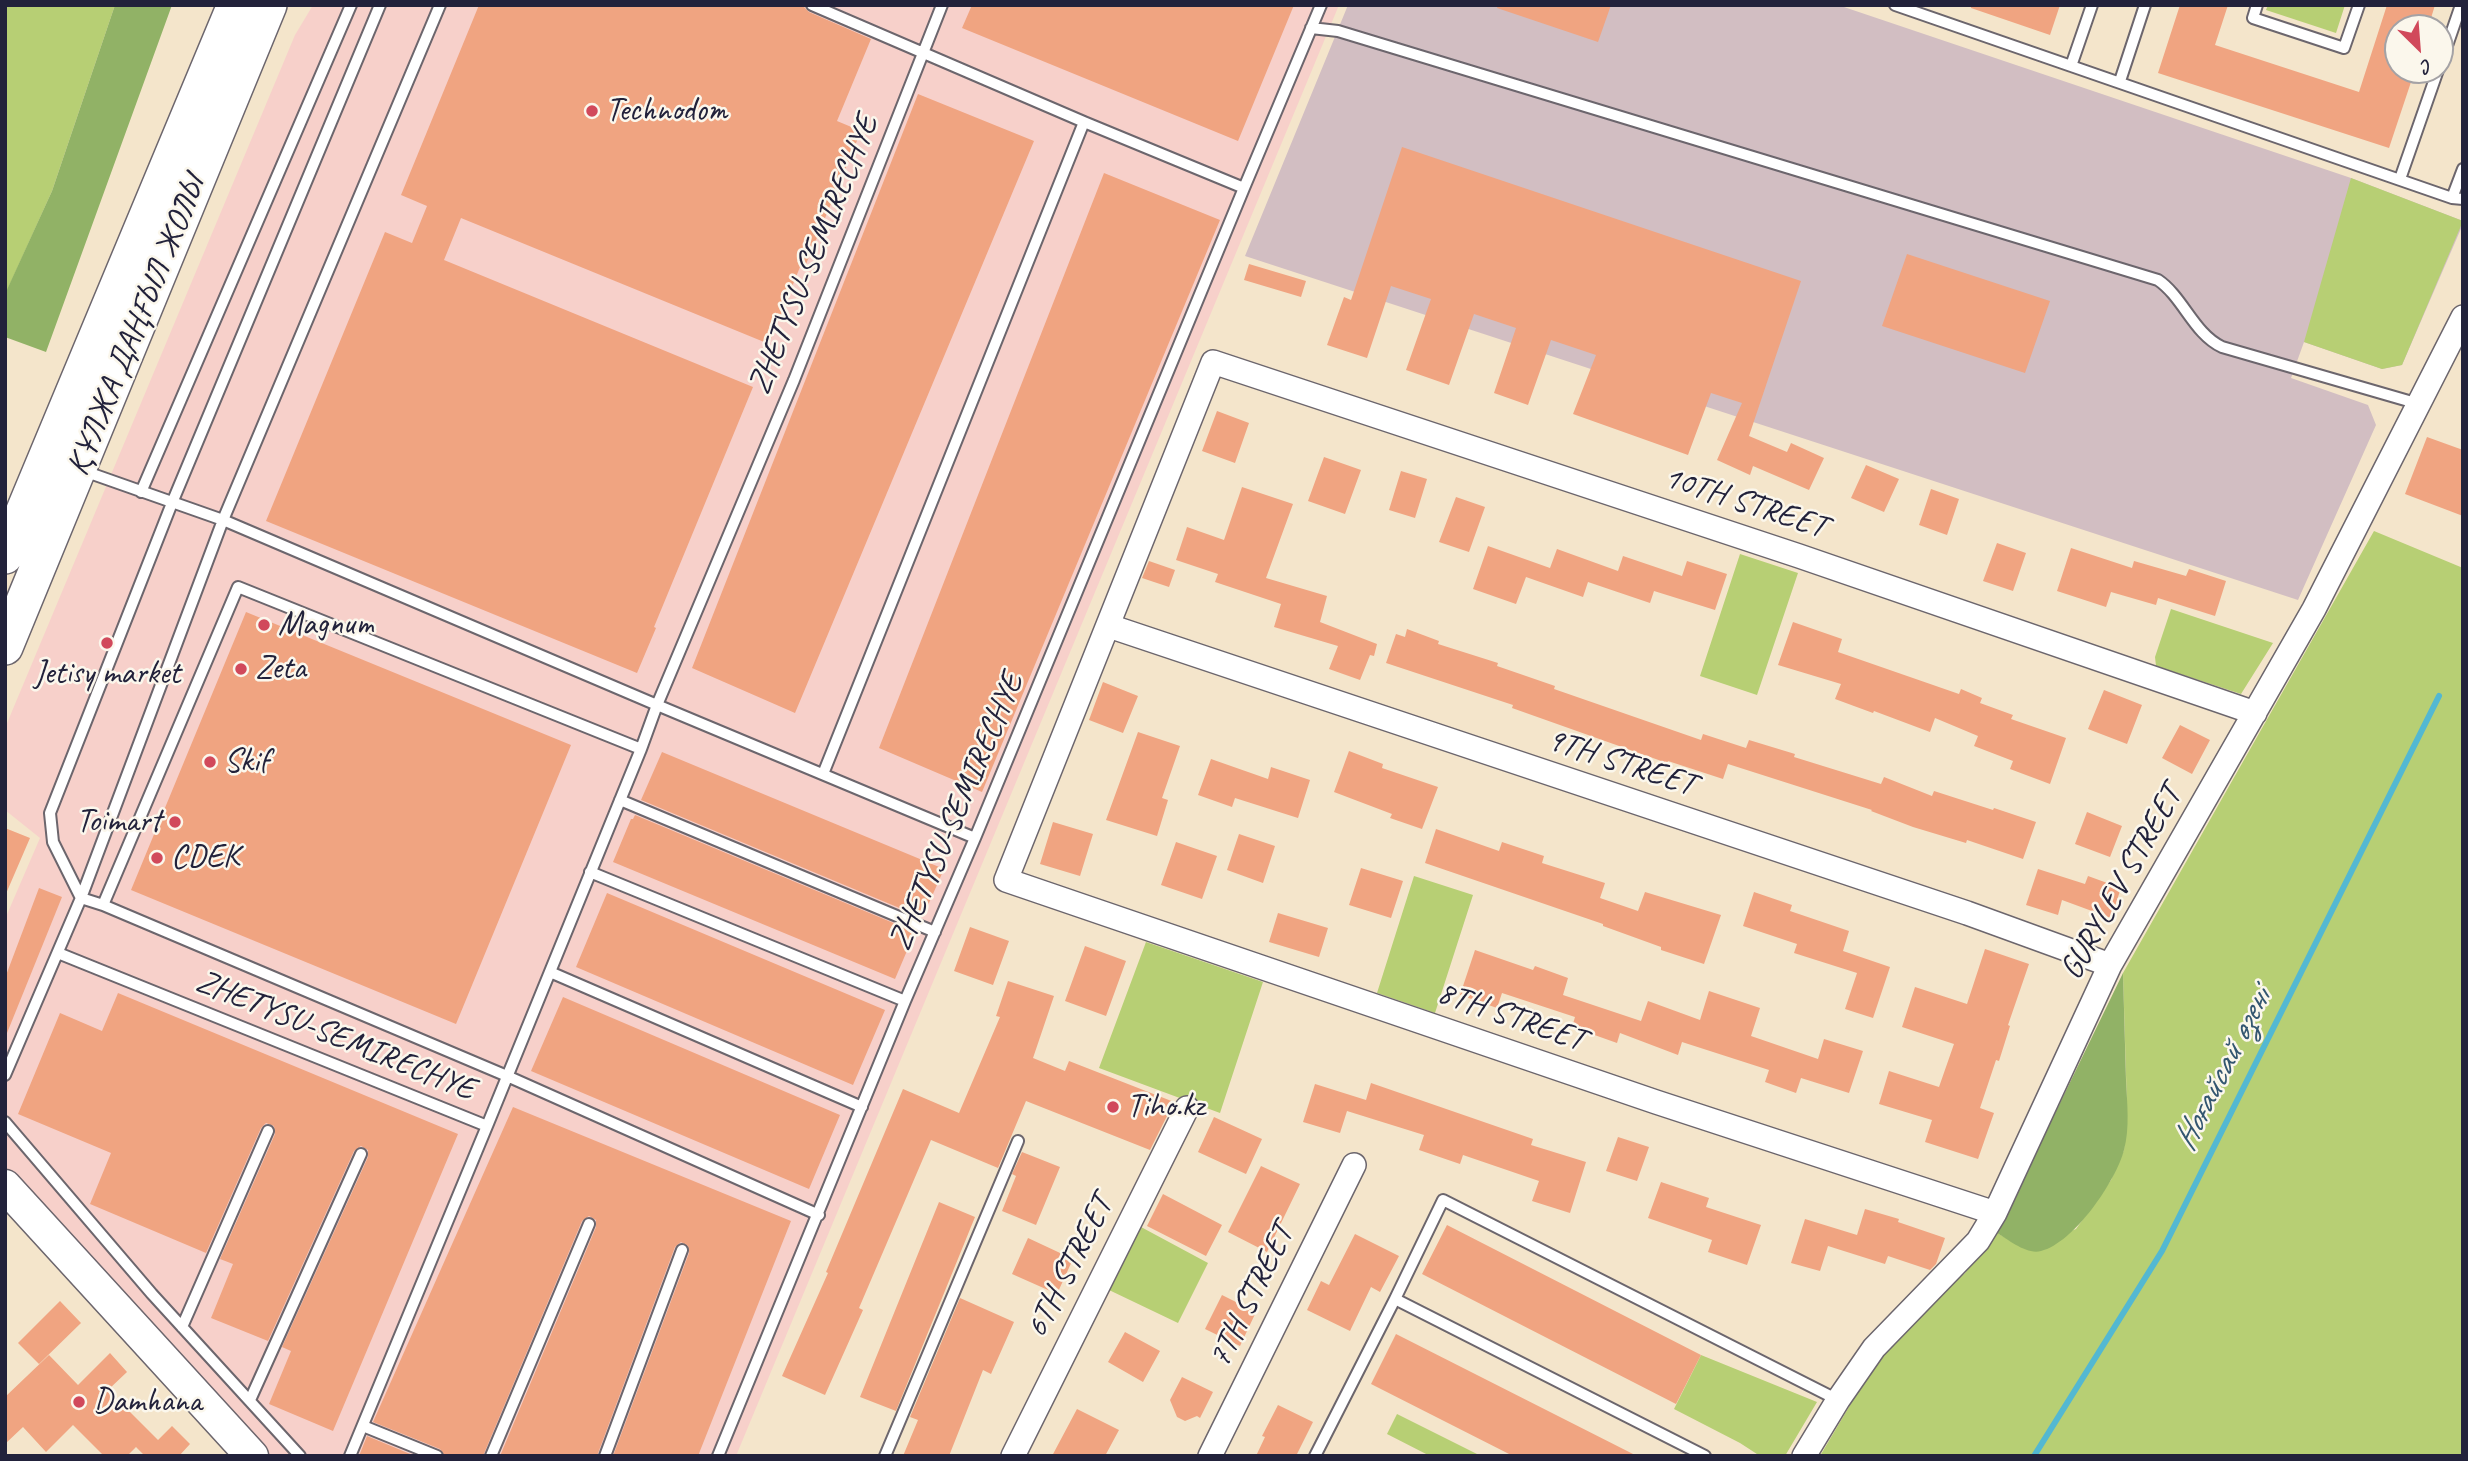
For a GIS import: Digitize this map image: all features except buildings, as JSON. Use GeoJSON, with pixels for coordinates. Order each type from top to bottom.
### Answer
{"type":"FeatureCollection","features":[{"type":"Feature","properties":{"kind":"main road","name":"ҚҰЛЖА ДАҢҒЫЛ ЖОЛЫ"},"geometry":{"type":"LineString","coordinates":[[5,556],[235,5]]}},
{"type":"Feature","properties":{"kind":"main road","name":"ҚҰЛЖА ДАҢҒЫЛ ЖОЛЫ"},"geometry":{"type":"LineString","coordinates":[[5,647],[269,5]]}},
{"type":"Feature","properties":{"kind":"street","name":"GURYLEV STREET"},"geometry":{"type":"LineString","coordinates":[[1804,1456],[1874,1348],[1978,1241],[1995,1213],[2110,965],[2326,586],[2463,317]]}},
{"type":"Feature","properties":{"kind":"street","name":"10TH STREET"},"geometry":{"type":"LineString","coordinates":[[1109,626],[1213,362],[1799,556],[2255,713]]}},
{"type":"Feature","properties":{"kind":"street","name":"8TH STREET"},"geometry":{"type":"LineString","coordinates":[[1109,626],[1006,880],[1656,1102],[1995,1213]]}},
{"type":"Feature","properties":{"kind":"street","name":"9TH STREET"},"geometry":{"type":"LineString","coordinates":[[1109,626],[1967,912],[2110,965]]}},
{"type":"Feature","properties":{"kind":"street","name":"6TH STREET"},"geometry":{"type":"LineString","coordinates":[[1013,1456],[1187,1108]]}},
{"type":"Feature","properties":{"kind":"street","name":"7TH STREET"},"geometry":{"type":"LineString","coordinates":[[1210,1456],[1354,1165]]}},
{"type":"Feature","properties":{"kind":"street"},"geometry":{"type":"LineString","coordinates":[[5,1185],[252,1456]]}},
{"type":"Feature","properties":{"kind":"lane"},"geometry":{"type":"LineString","coordinates":[[141,492],[351,5]]}},
{"type":"Feature","properties":{"kind":"lane"},"geometry":{"type":"LineString","coordinates":[[380,5],[172,503],[50,813],[53,842],[81,898],[507,1076],[819,1215]]}},
{"type":"Feature","properties":{"kind":"lane"},"geometry":{"type":"LineString","coordinates":[[5,1075],[81,898],[223,520],[440,5]]}},
{"type":"Feature","properties":{"kind":"lane"},"geometry":{"type":"LineString","coordinates":[[812,5],[1244,188]]}},
{"type":"Feature","properties":{"kind":"lane","name":"ZHETYSU-SEMIRECHYE"},"geometry":{"type":"LineString","coordinates":[[58,953],[487,1126],[657,705],[794,380],[942,5]]}},
{"type":"Feature","properties":{"kind":"lane","name":"ZHETYSU-SEMIRECHYE"},"geometry":{"type":"LineString","coordinates":[[718,1456],[1321,5]]}},
{"type":"Feature","properties":{"kind":"lane"},"geometry":{"type":"LineString","coordinates":[[1895,5],[2457,198],[2463,169]]}},
{"type":"Feature","properties":{"kind":"lane"},"geometry":{"type":"LineString","coordinates":[[2071,66],[2092,5]]}},
{"type":"Feature","properties":{"kind":"lane"},"geometry":{"type":"LineString","coordinates":[[2120,81],[2145,5]]}},
{"type":"Feature","properties":{"kind":"lane"},"geometry":{"type":"LineString","coordinates":[[2257,5],[2253,18],[2344,48],[2358,5]]}},
{"type":"Feature","properties":{"kind":"lane"},"geometry":{"type":"LineString","coordinates":[[2454,25],[2461,5]]}},
{"type":"Feature","properties":{"kind":"lane"},"geometry":{"type":"LineString","coordinates":[[1311,28],[1338,31],[2158,280],[2172,292],[2208,337],[2222,347],[2419,404]]}},
{"type":"Feature","properties":{"kind":"lane"},"geometry":{"type":"LineString","coordinates":[[2400,179],[2433,84]]}},
{"type":"Feature","properties":{"kind":"lane"},"geometry":{"type":"LineString","coordinates":[[822,774],[1084,122]]}},
{"type":"Feature","properties":{"kind":"lane"},"geometry":{"type":"LineString","coordinates":[[79,469],[223,520],[975,838]]}},
{"type":"Feature","properties":{"kind":"lane"},"geometry":{"type":"LineString","coordinates":[[103,905],[238,587],[641,749]]}},
{"type":"Feature","properties":{"kind":"lane"},"geometry":{"type":"LineString","coordinates":[[620,800],[935,932]]}},
{"type":"Feature","properties":{"kind":"lane"},"geometry":{"type":"LineString","coordinates":[[590,873],[905,1001]]}},
{"type":"Feature","properties":{"kind":"lane"},"geometry":{"type":"LineString","coordinates":[[550,972],[862,1107]]}},
{"type":"Feature","properties":{"kind":"lane"},"geometry":{"type":"LineString","coordinates":[[5,1122],[182,1327],[300,1456]]}},
{"type":"Feature","properties":{"kind":"lane"},"geometry":{"type":"LineString","coordinates":[[350,1456],[487,1126]]}},
{"type":"Feature","properties":{"kind":"lane"},"geometry":{"type":"LineString","coordinates":[[182,1327],[268,1131]]}},
{"type":"Feature","properties":{"kind":"lane"},"geometry":{"type":"LineString","coordinates":[[885,1456],[1018,1141]]}},
{"type":"Feature","properties":{"kind":"lane"},"geometry":{"type":"LineString","coordinates":[[250,1400],[361,1154]]}},
{"type":"Feature","properties":{"kind":"lane"},"geometry":{"type":"LineString","coordinates":[[1315,1456],[1443,1200],[1838,1400]]}},
{"type":"Feature","properties":{"kind":"lane"},"geometry":{"type":"LineString","coordinates":[[491,1456],[589,1224]]}},
{"type":"Feature","properties":{"kind":"lane"},"geometry":{"type":"LineString","coordinates":[[605,1456],[682,1250]]}},
{"type":"Feature","properties":{"kind":"lane"},"geometry":{"type":"LineString","coordinates":[[1395,1299],[1704,1456]]}},
{"type":"Feature","properties":{"kind":"lane"},"geometry":{"type":"LineString","coordinates":[[363,1426],[438,1456]]}},
{"type":"Feature","properties":{"kind":"shaded area"},"geometry":{"type":"Polygon","coordinates":[[[313,5],[1339,5],[736,1456],[271,1456],[5,1168],[5,919],[40,838],[5,810],[5,728],[295,35],[313,5]]]}},
{"type":"Feature","properties":{"kind":"shaded area"},"geometry":{"type":"Polygon","coordinates":[[[1348,5],[1838,5],[2351,178],[2463,221],[2463,224],[2402,365],[2382,369],[2304,342],[2291,378],[2368,405],[2376,425],[2298,600],[1245,256],[1348,5]]]}},
{"type":"Feature","properties":{"kind":"green space"},"geometry":{"type":"Polygon","coordinates":[[[5,5],[115,5],[52,191],[5,295],[5,5]]]}},
{"type":"Feature","properties":{"kind":"green space"},"geometry":{"type":"Polygon","coordinates":[[[115,5],[172,5],[46,352],[5,337],[5,294],[52,191],[115,5]]]}},
{"type":"Feature","properties":{"kind":"green space"},"geometry":{"type":"Polygon","coordinates":[[[2268,5],[2345,5],[2336,33],[2266,10],[2268,5]]]}},
{"type":"Feature","properties":{"kind":"green space"},"geometry":{"type":"Polygon","coordinates":[[[2351,178],[2463,221],[2402,365],[2382,369],[2304,342],[2351,178]]]}},
{"type":"Feature","properties":{"kind":"green space"},"geometry":{"type":"Polygon","coordinates":[[[2374,531],[2463,568],[2463,1456],[1820,1456],[1886,1349],[1907,1325],[1965,1273],[1997,1233],[2026,1249],[2076,1229],[2111,1180],[2124,1150],[2127,1109],[2123,973],[2374,531]]]}},
{"type":"Feature","properties":{"kind":"green space"},"geometry":{"type":"Polygon","coordinates":[[[1740,554],[1798,573],[1757,695],[1700,676],[1740,554]]]}},
{"type":"Feature","properties":{"kind":"green space"},"geometry":{"type":"Polygon","coordinates":[[[2171,609],[2273,643],[2241,694],[2156,666],[2155,657],[2171,609]]]}},
{"type":"Feature","properties":{"kind":"green space"},"geometry":{"type":"Polygon","coordinates":[[[1414,876],[1473,895],[1435,1013],[1377,993],[1414,876]]]}},
{"type":"Feature","properties":{"kind":"green space"},"geometry":{"type":"Polygon","coordinates":[[[1146,942],[1263,982],[1220,1113],[1099,1068],[1146,942]]]}},
{"type":"Feature","properties":{"kind":"green space"},"geometry":{"type":"Polygon","coordinates":[[[2123,973],[2128,1124],[2124,1150],[2112,1178],[2080,1224],[2054,1246],[2036,1252],[2024,1249],[1997,1233],[2123,973]]]}},
{"type":"Feature","properties":{"kind":"green space"},"geometry":{"type":"Polygon","coordinates":[[[1141,1227],[1208,1263],[1178,1323],[1109,1290],[1141,1227]]]}},
{"type":"Feature","properties":{"kind":"green space"},"geometry":{"type":"Polygon","coordinates":[[[1701,1355],[1817,1402],[1785,1456],[1760,1456],[1674,1409],[1701,1355]]]}},
{"type":"Feature","properties":{"kind":"green space"},"geometry":{"type":"Polygon","coordinates":[[[1397,1414],[1481,1456],[1430,1456],[1387,1434],[1397,1414]]]}},
{"type":"Feature","properties":{"kind":"waterway","name":"Ноғайсай өзені"},"geometry":{"type":"LineString","coordinates":[[2034,1456],[2162,1251],[2439,696]]}},
{"type":"Feature","properties":{"kind":"place","name":"Technodom"},"geometry":{"type":"Point","coordinates":[592,111]}},
{"type":"Feature","properties":{"kind":"place","name":"Magnum"},"geometry":{"type":"Point","coordinates":[264,625]}},
{"type":"Feature","properties":{"kind":"place","name":"Jetisy market"},"geometry":{"type":"Point","coordinates":[107,643]}},
{"type":"Feature","properties":{"kind":"place","name":"Zeta"},"geometry":{"type":"Point","coordinates":[241,669]}},
{"type":"Feature","properties":{"kind":"place","name":"Skif"},"geometry":{"type":"Point","coordinates":[210,762]}},
{"type":"Feature","properties":{"kind":"place","name":"Toimart"},"geometry":{"type":"Point","coordinates":[175,822]}},
{"type":"Feature","properties":{"kind":"place","name":"CDEK"},"geometry":{"type":"Point","coordinates":[157,858]}},
{"type":"Feature","properties":{"kind":"place","name":"Tiho.kz"},"geometry":{"type":"Point","coordinates":[1113,1107]}},
{"type":"Feature","properties":{"kind":"place","name":"Damhana"},"geometry":{"type":"Point","coordinates":[79,1402]}}]}
